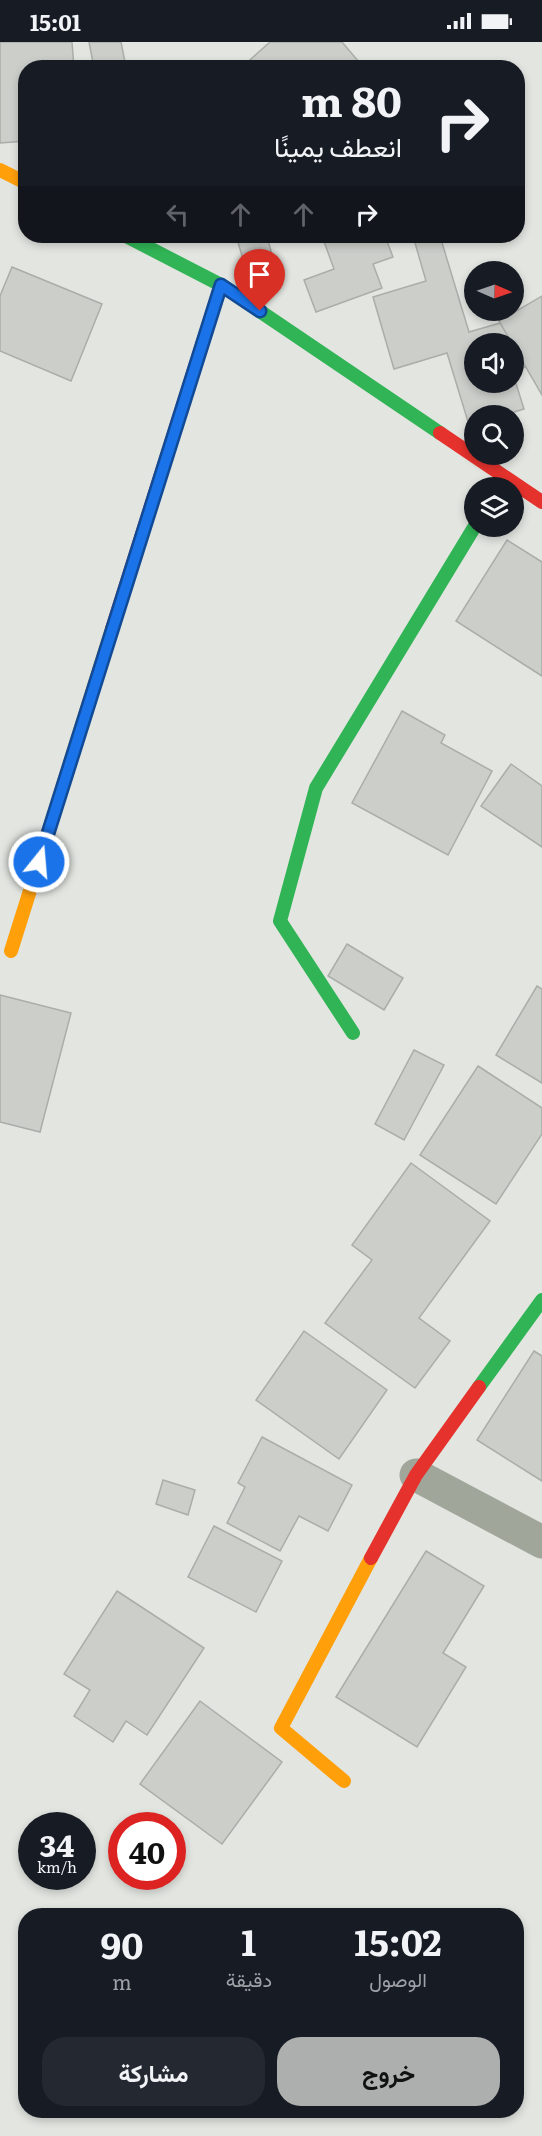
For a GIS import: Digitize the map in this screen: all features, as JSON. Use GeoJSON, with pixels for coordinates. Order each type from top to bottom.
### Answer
{"type":"FeatureCollection","features":[{"type":"Feature","properties":{"kind":"street"},"geometry":{"type":"LineString","coordinates":[[0,170],[18,179]]}},
{"type":"Feature","properties":{"kind":"street"},"geometry":{"type":"LineString","coordinates":[[140,243],[221,285],[495,477]]}},
{"type":"Feature","properties":{"kind":"street"},"geometry":{"type":"LineString","coordinates":[[11,951],[221,285]]}},
{"type":"Feature","properties":{"kind":"street"},"geometry":{"type":"LineString","coordinates":[[524,493],[542,502]]}},
{"type":"Feature","properties":{"kind":"street"},"geometry":{"type":"LineString","coordinates":[[353,1033],[280,921],[316,788],[468,537]]}},
{"type":"Feature","properties":{"kind":"street"},"geometry":{"type":"LineString","coordinates":[[344,1781],[281,1728],[416,1475],[542,1300]]}},
{"type":"Feature","properties":{"kind":"street"},"geometry":{"type":"LineString","coordinates":[[416,1475],[542,1542]]}},
{"type":"Feature","properties":{"kind":"building"},"geometry":{"type":"Polygon","coordinates":[[[0,42],[72,42],[73,60],[18,60],[18,142],[0,143],[0,42]]]}},
{"type":"Feature","properties":{"kind":"building"},"geometry":{"type":"Polygon","coordinates":[[[89,42],[121,42],[125,60],[92,60],[89,42]]]}},
{"type":"Feature","properties":{"kind":"building"},"geometry":{"type":"Polygon","coordinates":[[[270,42],[342,42],[357,60],[250,60],[270,42]]]}},
{"type":"Feature","properties":{"kind":"building"},"geometry":{"type":"Polygon","coordinates":[[[238,243],[269,243],[272,255],[244,262],[238,243]]]}},
{"type":"Feature","properties":{"kind":"building"},"geometry":{"type":"Polygon","coordinates":[[[325,243],[388,243],[393,257],[373,264],[382,288],[316,312],[304,280],[334,269],[325,243]]]}},
{"type":"Feature","properties":{"kind":"building"},"geometry":{"type":"Polygon","coordinates":[[[415,243],[442,243],[469,332],[515,321],[518,333],[464,333],[464,393],[519,393],[523,405],[464,405],[464,409],[447,353],[394,369],[373,297],[426,281],[415,243]]]}},
{"type":"Feature","properties":{"kind":"building"},"geometry":{"type":"Polygon","coordinates":[[[12,267],[102,304],[71,381],[0,351],[0,296],[12,267]]]}},
{"type":"Feature","properties":{"kind":"building"},"geometry":{"type":"Polygon","coordinates":[[[542,296],[542,395],[524,364],[524,333],[506,333],[499,321],[524,321],[524,306],[542,296]]]}},
{"type":"Feature","properties":{"kind":"building"},"geometry":{"type":"Polygon","coordinates":[[[524,353],[528,366],[524,367],[524,353]]]}},
{"type":"Feature","properties":{"kind":"building"},"geometry":{"type":"Polygon","coordinates":[[[507,540],[542,562],[542,676],[456,621],[507,540]]]}},
{"type":"Feature","properties":{"kind":"building"},"geometry":{"type":"Polygon","coordinates":[[[402,711],[445,735],[441,743],[492,771],[448,855],[352,803],[402,711]]]}},
{"type":"Feature","properties":{"kind":"building"},"geometry":{"type":"Polygon","coordinates":[[[511,764],[542,786],[542,847],[481,806],[511,764]]]}},
{"type":"Feature","properties":{"kind":"building"},"geometry":{"type":"Polygon","coordinates":[[[347,944],[403,978],[384,1010],[328,976],[347,944]]]}},
{"type":"Feature","properties":{"kind":"building"},"geometry":{"type":"Polygon","coordinates":[[[537,986],[542,989],[542,1083],[496,1055],[537,986]]]}},
{"type":"Feature","properties":{"kind":"building"},"geometry":{"type":"Polygon","coordinates":[[[0,995],[71,1013],[40,1132],[0,1122],[0,995]]]}},
{"type":"Feature","properties":{"kind":"building"},"geometry":{"type":"Polygon","coordinates":[[[414,1050],[444,1065],[404,1140],[375,1124],[414,1050]]]}},
{"type":"Feature","properties":{"kind":"building"},"geometry":{"type":"Polygon","coordinates":[[[478,1066],[542,1108],[542,1134],[496,1204],[420,1155],[478,1066]]]}},
{"type":"Feature","properties":{"kind":"building"},"geometry":{"type":"Polygon","coordinates":[[[411,1163],[490,1221],[419,1318],[450,1341],[415,1388],[325,1323],[372,1260],[352,1245],[411,1163]]]}},
{"type":"Feature","properties":{"kind":"building"},"geometry":{"type":"Polygon","coordinates":[[[304,1331],[387,1390],[339,1459],[256,1400],[304,1331]]]}},
{"type":"Feature","properties":{"kind":"building"},"geometry":{"type":"Polygon","coordinates":[[[534,1351],[542,1356],[542,1481],[477,1440],[534,1351]]]}},
{"type":"Feature","properties":{"kind":"building"},"geometry":{"type":"Polygon","coordinates":[[[262,1437],[352,1485],[328,1531],[299,1516],[280,1551],[227,1523],[245,1487],[238,1483],[262,1437]]]}},
{"type":"Feature","properties":{"kind":"building"},"geometry":{"type":"Polygon","coordinates":[[[163,1480],[195,1490],[188,1515],[156,1504],[163,1480]]]}},
{"type":"Feature","properties":{"kind":"building"},"geometry":{"type":"Polygon","coordinates":[[[214,1526],[282,1561],[256,1612],[188,1577],[214,1526]]]}},
{"type":"Feature","properties":{"kind":"building"},"geometry":{"type":"Polygon","coordinates":[[[426,1551],[484,1586],[443,1653],[466,1667],[417,1747],[336,1697],[426,1551]]]}},
{"type":"Feature","properties":{"kind":"building"},"geometry":{"type":"Polygon","coordinates":[[[117,1591],[204,1648],[147,1735],[126,1721],[113,1742],[74,1716],[90,1690],[64,1674],[117,1591]]]}},
{"type":"Feature","properties":{"kind":"building"},"geometry":{"type":"Polygon","coordinates":[[[200,1701],[282,1762],[222,1844],[186,1818],[186,1812],[178,1812],[140,1784],[200,1701]]]}},
{"type":"Feature","properties":{"kind":"traffic: fast"},"geometry":{"type":"LineString","coordinates":[[140,243],[221,285],[440,433]]}},
{"type":"Feature","properties":{"kind":"traffic: fast"},"geometry":{"type":"LineString","coordinates":[[353,1033],[280,921],[316,788],[468,537]]}},
{"type":"Feature","properties":{"kind":"traffic: fast"},"geometry":{"type":"LineString","coordinates":[[479,1387],[542,1300]]}},
{"type":"Feature","properties":{"kind":"traffic: slow"},"geometry":{"type":"LineString","coordinates":[[0,170],[18,179]]}},
{"type":"Feature","properties":{"kind":"traffic: slow"},"geometry":{"type":"LineString","coordinates":[[11,951],[112,629]]}},
{"type":"Feature","properties":{"kind":"traffic: slow"},"geometry":{"type":"LineString","coordinates":[[344,1781],[281,1728],[371,1558]]}},
{"type":"Feature","properties":{"kind":"traffic: jam"},"geometry":{"type":"LineString","coordinates":[[112,629],[221,285]]}},
{"type":"Feature","properties":{"kind":"traffic: jam"},"geometry":{"type":"LineString","coordinates":[[440,433],[542,502]]}},
{"type":"Feature","properties":{"kind":"traffic: jam"},"geometry":{"type":"LineString","coordinates":[[371,1558],[416,1475],[479,1387]]}},
{"type":"Feature","properties":{"kind":"route"},"geometry":{"type":"LineString","coordinates":[[39,862],[221,285],[260,311]]}}]}
